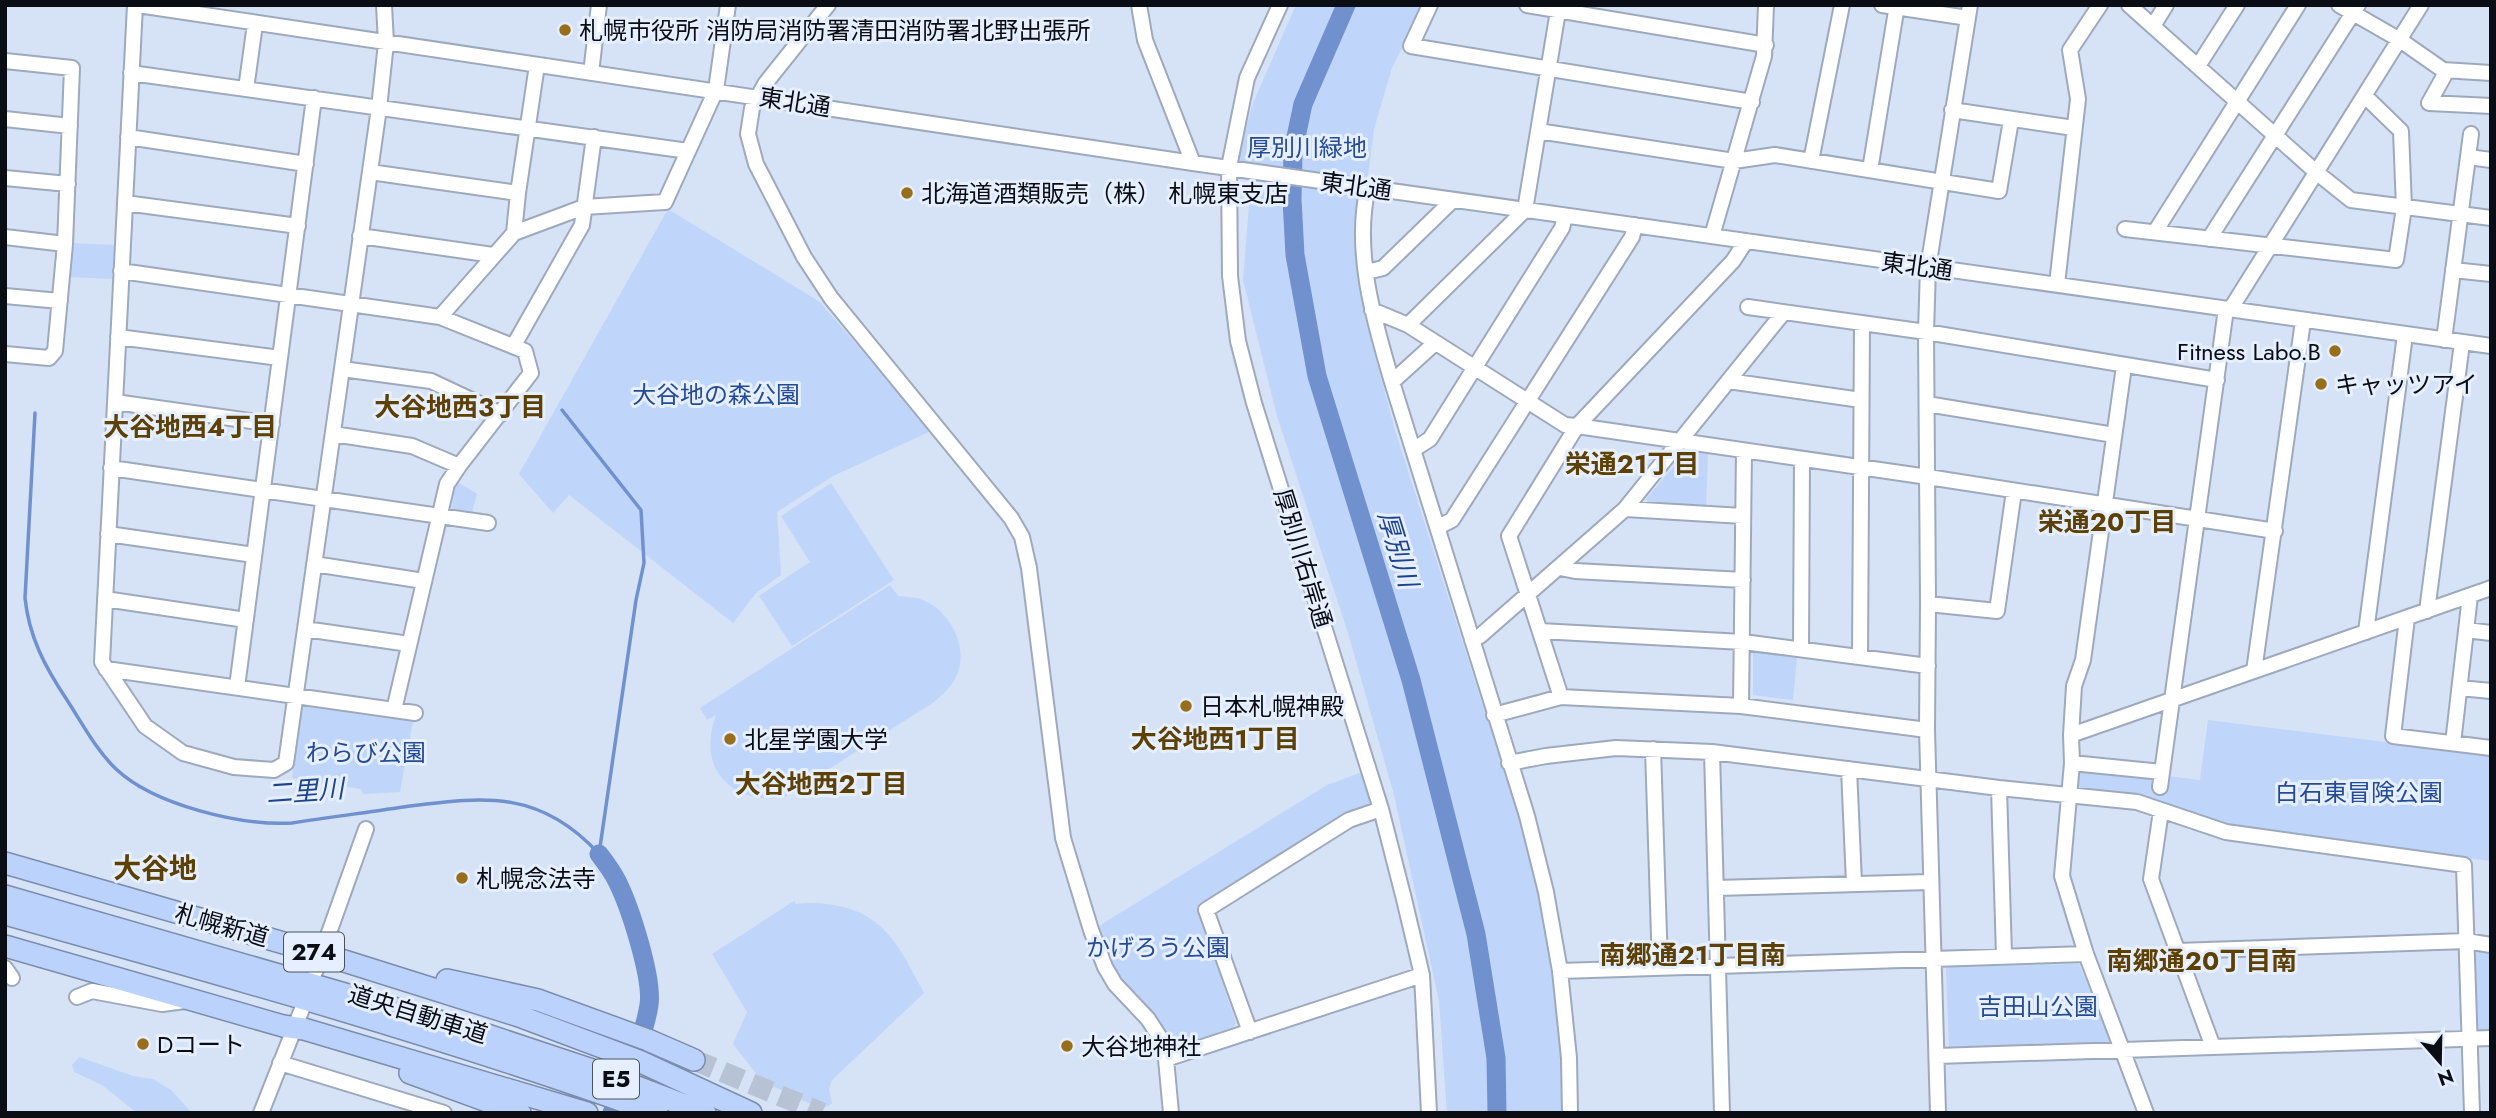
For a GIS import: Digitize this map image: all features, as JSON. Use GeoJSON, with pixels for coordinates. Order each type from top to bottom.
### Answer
{"type":"FeatureCollection","features":[{"type":"Feature","properties":{"kind":"highway","name":"札幌新道"},"geometry":{"type":"LineString","coordinates":[[5,863],[318,963],[519,1016],[629,1057],[751,1113]]}},
{"type":"Feature","properties":{"kind":"highway","name":"道央自動車道"},"geometry":{"type":"LineString","coordinates":[[5,895],[378,1002],[548,1065],[657,1113]]}},
{"type":"Feature","properties":{"kind":"highway","name":"道央自動車道"},"geometry":{"type":"LineString","coordinates":[[5,914],[436,1037],[548,1065],[705,1113]]}},
{"type":"Feature","properties":{"kind":"highway"},"geometry":{"type":"LineString","coordinates":[[5,946],[293,1029],[300,1034],[520,1113]]}},
{"type":"Feature","properties":{"kind":"highway","name":"274"},"geometry":{"type":"LineString","coordinates":[[318,963],[538,1000],[694,1060]]}},
{"type":"Feature","properties":{"kind":"highway"},"geometry":{"type":"LineString","coordinates":[[293,1029],[304,1028],[587,1113]]}},
{"type":"Feature","properties":{"kind":"street","name":"東北通"},"geometry":{"type":"LineString","coordinates":[[137,5],[1193,163],[2491,346]]}},
{"type":"Feature","properties":{"kind":"street"},"geometry":{"type":"LineString","coordinates":[[137,5],[131,73],[102,662],[145,726],[183,753],[234,766],[274,770],[286,763],[379,108],[386,43],[384,5]]}},
{"type":"Feature","properties":{"kind":"street"},"geometry":{"type":"LineString","coordinates":[[591,73],[600,5]]}},
{"type":"Feature","properties":{"kind":"street"},"geometry":{"type":"LineString","coordinates":[[440,317],[514,233],[584,207],[665,202],[716,90],[728,5]]}},
{"type":"Feature","properties":{"kind":"street"},"geometry":{"type":"LineString","coordinates":[[828,5],[765,85],[752,108],[748,134],[755,164],[804,257],[831,298],[1011,518],[1022,537],[1029,568],[1063,838],[1105,967],[1115,984],[1153,1026],[1166,1059],[1171,1113]]}},
{"type":"Feature","properties":{"kind":"street"},"geometry":{"type":"LineString","coordinates":[[1139,5],[1145,40],[1193,163]]}},
{"type":"Feature","properties":{"kind":"street","name":"厚別川右岸通"},"geometry":{"type":"LineString","coordinates":[[1280,5],[1247,78],[1229,167],[1230,276],[1238,341],[1254,403],[1381,809],[1422,975],[1429,1113]]}},
{"type":"Feature","properties":{"kind":"street"},"geometry":{"type":"LineString","coordinates":[[1430,5],[1411,46],[1752,102]]}},
{"type":"Feature","properties":{"kind":"street"},"geometry":{"type":"LineString","coordinates":[[1527,5],[1766,44]]}},
{"type":"Feature","properties":{"kind":"street"},"geometry":{"type":"LineString","coordinates":[[1712,236],[1752,102],[1766,44],[1766,5]]}},
{"type":"Feature","properties":{"kind":"street"},"geometry":{"type":"LineString","coordinates":[[1811,161],[1842,5]]}},
{"type":"Feature","properties":{"kind":"street"},"geometry":{"type":"LineString","coordinates":[[1882,5],[1969,12],[1928,268],[1926,332],[1927,730],[1938,1113]]}},
{"type":"Feature","properties":{"kind":"street"},"geometry":{"type":"LineString","coordinates":[[2057,284],[2078,99],[2070,50],[2100,5]]}},
{"type":"Feature","properties":{"kind":"street"},"geometry":{"type":"LineString","coordinates":[[2129,5],[2351,200],[2491,218]]}},
{"type":"Feature","properties":{"kind":"street"},"geometry":{"type":"LineString","coordinates":[[2153,26],[2166,5]]}},
{"type":"Feature","properties":{"kind":"street"},"geometry":{"type":"LineString","coordinates":[[2198,65],[2237,5]]}},
{"type":"Feature","properties":{"kind":"street"},"geometry":{"type":"LineString","coordinates":[[2155,232],[2298,5]]}},
{"type":"Feature","properties":{"kind":"street"},"geometry":{"type":"LineString","coordinates":[[2339,5],[2356,9],[2443,70],[2491,73]]}},
{"type":"Feature","properties":{"kind":"street"},"geometry":{"type":"LineString","coordinates":[[2072,763],[2161,779],[2228,309],[2421,5]]}},
{"type":"Feature","properties":{"kind":"street"},"geometry":{"type":"LineString","coordinates":[[1870,170],[1897,7]]}},
{"type":"Feature","properties":{"kind":"street"},"geometry":{"type":"LineString","coordinates":[[1408,326],[1525,210],[1558,8]]}},
{"type":"Feature","properties":{"kind":"street"},"geometry":{"type":"LineString","coordinates":[[2209,239],[2356,9]]}},
{"type":"Feature","properties":{"kind":"street"},"geometry":{"type":"LineString","coordinates":[[246,89],[255,24]]}},
{"type":"Feature","properties":{"kind":"street"},"geometry":{"type":"LineString","coordinates":[[5,61],[72,68],[65,244],[55,351],[49,358],[5,354]]}},
{"type":"Feature","properties":{"kind":"street"},"geometry":{"type":"LineString","coordinates":[[514,233],[537,65]]}},
{"type":"Feature","properties":{"kind":"street"},"geometry":{"type":"LineString","coordinates":[[2443,70],[2444,76],[2429,103],[2491,106]]}},
{"type":"Feature","properties":{"kind":"street"},"geometry":{"type":"LineString","coordinates":[[131,73],[688,151]]}},
{"type":"Feature","properties":{"kind":"street"},"geometry":{"type":"LineString","coordinates":[[2126,229],[2396,260],[2404,208],[2401,131],[2365,96]]}},
{"type":"Feature","properties":{"kind":"street"},"geometry":{"type":"LineString","coordinates":[[237,687],[314,98]]}},
{"type":"Feature","properties":{"kind":"street"},"geometry":{"type":"LineString","coordinates":[[1952,110],[2074,128]]}},
{"type":"Feature","properties":{"kind":"street"},"geometry":{"type":"LineString","coordinates":[[5,119],[70,125]]}},
{"type":"Feature","properties":{"kind":"street"},"geometry":{"type":"LineString","coordinates":[[1538,131],[1734,161],[1775,155],[1999,191],[2011,120]]}},
{"type":"Feature","properties":{"kind":"street"},"geometry":{"type":"LineString","coordinates":[[2444,340],[2471,134]]}},
{"type":"Feature","properties":{"kind":"street"},"geometry":{"type":"LineString","coordinates":[[128,137],[306,164]]}},
{"type":"Feature","properties":{"kind":"street"},"geometry":{"type":"LineString","coordinates":[[514,345],[582,225],[594,137]]}},
{"type":"Feature","properties":{"kind":"street"},"geometry":{"type":"LineString","coordinates":[[2468,157],[2491,160]]}},
{"type":"Feature","properties":{"kind":"street"},"geometry":{"type":"LineString","coordinates":[[370,172],[518,193]]}},
{"type":"Feature","properties":{"kind":"street"},"geometry":{"type":"LineString","coordinates":[[5,178],[68,184]]}},
{"type":"Feature","properties":{"kind":"street"},"geometry":{"type":"LineString","coordinates":[[1368,187],[1364,232],[1372,310],[1392,383],[1527,816],[1546,892],[1560,971],[1569,1058],[1570,1113]]}},
{"type":"Feature","properties":{"kind":"street"},"geometry":{"type":"LineString","coordinates":[[1367,272],[1383,268],[1453,200]]}},
{"type":"Feature","properties":{"kind":"street"},"geometry":{"type":"LineString","coordinates":[[125,203],[298,226]]}},
{"type":"Feature","properties":{"kind":"street"},"geometry":{"type":"LineString","coordinates":[[1413,450],[1430,439],[1562,228],[1565,216]]}},
{"type":"Feature","properties":{"kind":"street"},"geometry":{"type":"LineString","coordinates":[[1438,527],[1452,520],[1632,237],[1635,225]]}},
{"type":"Feature","properties":{"kind":"street"},"geometry":{"type":"LineString","coordinates":[[360,236],[493,256]]}},
{"type":"Feature","properties":{"kind":"street"},"geometry":{"type":"LineString","coordinates":[[5,237],[65,244]]}},
{"type":"Feature","properties":{"kind":"street"},"geometry":{"type":"LineString","coordinates":[[1561,698],[1527,597],[1510,536],[1577,426],[1733,261],[1746,242]]}},
{"type":"Feature","properties":{"kind":"street"},"geometry":{"type":"LineString","coordinates":[[2453,270],[2491,274]]}},
{"type":"Feature","properties":{"kind":"street"},"geometry":{"type":"LineString","coordinates":[[121,271],[440,317],[525,351],[531,373],[447,484],[394,710]]}},
{"type":"Feature","properties":{"kind":"street"},"geometry":{"type":"LineString","coordinates":[[5,296],[60,301]]}},
{"type":"Feature","properties":{"kind":"street"},"geometry":{"type":"LineString","coordinates":[[1748,307],[1926,332],[2217,380]]}},
{"type":"Feature","properties":{"kind":"street"},"geometry":{"type":"LineString","coordinates":[[1372,310],[1408,326],[1565,425],[1928,477],[2275,531]]}},
{"type":"Feature","properties":{"kind":"street"},"geometry":{"type":"LineString","coordinates":[[1472,640],[1527,597],[1625,509],[1784,312]]}},
{"type":"Feature","properties":{"kind":"street"},"geometry":{"type":"LineString","coordinates":[[2254,671],[2303,321]]}},
{"type":"Feature","properties":{"kind":"street"},"geometry":{"type":"LineString","coordinates":[[1860,656],[1862,324]]}},
{"type":"Feature","properties":{"kind":"street"},"geometry":{"type":"LineString","coordinates":[[2366,632],[2405,335]]}},
{"type":"Feature","properties":{"kind":"street"},"geometry":{"type":"LineString","coordinates":[[118,337],[280,358]]}},
{"type":"Feature","properties":{"kind":"street"},"geometry":{"type":"LineString","coordinates":[[1392,383],[1435,343]]}},
{"type":"Feature","properties":{"kind":"street"},"geometry":{"type":"LineString","coordinates":[[2427,611],[2462,343]]}},
{"type":"Feature","properties":{"kind":"street"},"geometry":{"type":"LineString","coordinates":[[2124,366],[2083,660],[2074,686],[2072,763],[2067,795],[2062,876],[2086,954],[2146,1113]]}},
{"type":"Feature","properties":{"kind":"street"},"geometry":{"type":"LineString","coordinates":[[342,369],[431,381],[501,414]]}},
{"type":"Feature","properties":{"kind":"street"},"geometry":{"type":"LineString","coordinates":[[1728,381],[1861,400]]}},
{"type":"Feature","properties":{"kind":"street"},"geometry":{"type":"LineString","coordinates":[[114,402],[272,424]]}},
{"type":"Feature","properties":{"kind":"street"},"geometry":{"type":"LineString","coordinates":[[1927,404],[2114,435]]}},
{"type":"Feature","properties":{"kind":"street"},"geometry":{"type":"LineString","coordinates":[[333,434],[412,446],[459,466]]}},
{"type":"Feature","properties":{"kind":"street"},"geometry":{"type":"LineString","coordinates":[[1741,706],[1744,451]]}},
{"type":"Feature","properties":{"kind":"street"},"geometry":{"type":"LineString","coordinates":[[1801,649],[1802,459]]}},
{"type":"Feature","properties":{"kind":"street"},"geometry":{"type":"LineString","coordinates":[[111,468],[488,523]]}},
{"type":"Feature","properties":{"kind":"street"},"geometry":{"type":"LineString","coordinates":[[1928,604],[1997,611],[2014,491]]}},
{"type":"Feature","properties":{"kind":"street"},"geometry":{"type":"LineString","coordinates":[[1625,509],[1743,516]]}},
{"type":"Feature","properties":{"kind":"street"},"geometry":{"type":"LineString","coordinates":[[108,534],[254,555]]}},
{"type":"Feature","properties":{"kind":"street"},"geometry":{"type":"LineString","coordinates":[[314,564],[424,581]]}},
{"type":"Feature","properties":{"kind":"street"},"geometry":{"type":"LineString","coordinates":[[1560,568],[1743,580]]}},
{"type":"Feature","properties":{"kind":"street"},"geometry":{"type":"LineString","coordinates":[[2071,735],[2491,588]]}},
{"type":"Feature","properties":{"kind":"street"},"geometry":{"type":"LineString","coordinates":[[2453,743],[2470,596]]}},
{"type":"Feature","properties":{"kind":"street"},"geometry":{"type":"LineString","coordinates":[[105,598],[246,621]]}},
{"type":"Feature","properties":{"kind":"street"},"geometry":{"type":"LineString","coordinates":[[2407,618],[2393,736],[2491,748]]}},
{"type":"Feature","properties":{"kind":"street"},"geometry":{"type":"LineString","coordinates":[[305,629],[409,644]]}},
{"type":"Feature","properties":{"kind":"street"},"geometry":{"type":"LineString","coordinates":[[2466,630],[2491,633]]}},
{"type":"Feature","properties":{"kind":"street"},"geometry":{"type":"LineString","coordinates":[[1540,631],[1742,642],[1928,666]]}},
{"type":"Feature","properties":{"kind":"street"},"geometry":{"type":"LineString","coordinates":[[106,669],[415,713]]}},
{"type":"Feature","properties":{"kind":"street"},"geometry":{"type":"LineString","coordinates":[[2460,688],[2491,691]]}},
{"type":"Feature","properties":{"kind":"street"},"geometry":{"type":"LineString","coordinates":[[1494,715],[1561,698],[1741,706],[1927,730]]}},
{"type":"Feature","properties":{"kind":"street"},"geometry":{"type":"LineString","coordinates":[[1653,749],[1660,966]]}},
{"type":"Feature","properties":{"kind":"street"},"geometry":{"type":"LineString","coordinates":[[1509,763],[1546,755],[1604,750],[1712,751],[1999,788],[2137,802],[2226,832],[2464,865],[2472,1113]]}},
{"type":"Feature","properties":{"kind":"street"},"geometry":{"type":"LineString","coordinates":[[1712,751],[1722,1113]]}},
{"type":"Feature","properties":{"kind":"street"},"geometry":{"type":"LineString","coordinates":[[1849,769],[1854,883]]}},
{"type":"Feature","properties":{"kind":"street"},"geometry":{"type":"LineString","coordinates":[[1999,788],[2004,956]]}},
{"type":"Feature","properties":{"kind":"street"},"geometry":{"type":"LineString","coordinates":[[1250,1032],[1206,910],[1349,820],[1381,809]]}},
{"type":"Feature","properties":{"kind":"street"},"geometry":{"type":"LineString","coordinates":[[2161,811],[2151,879],[2213,1046]]}},
{"type":"Feature","properties":{"kind":"street"},"geometry":{"type":"LineString","coordinates":[[318,963],[366,829]]}},
{"type":"Feature","properties":{"kind":"street"},"geometry":{"type":"LineString","coordinates":[[1716,888],[1930,881]]}},
{"type":"Feature","properties":{"kind":"street"},"geometry":{"type":"LineString","coordinates":[[2177,951],[2466,941],[2491,945]]}},
{"type":"Feature","properties":{"kind":"street"},"geometry":{"type":"LineString","coordinates":[[1560,971],[2086,954]]}},
{"type":"Feature","properties":{"kind":"street"},"geometry":{"type":"LineString","coordinates":[[1166,1059],[1422,975]]}},
{"type":"Feature","properties":{"kind":"street"},"geometry":{"type":"LineString","coordinates":[[78,997],[92,990],[162,1004],[193,1000]]}},
{"type":"Feature","properties":{"kind":"street"},"geometry":{"type":"LineString","coordinates":[[261,1113],[302,1009]]}},
{"type":"Feature","properties":{"kind":"street"},"geometry":{"type":"LineString","coordinates":[[1937,1056],[2491,1038]]}},
{"type":"Feature","properties":{"kind":"street"},"geometry":{"type":"LineString","coordinates":[[280,1063],[444,1113]]}},
{"type":"Feature","properties":{"kind":"green space","name":"厚別川緑地"},"geometry":{"type":"Polygon","coordinates":[[[1296,5],[1424,5],[1392,68],[1374,129],[1359,223],[1364,314],[1395,430],[1481,700],[1511,779],[1541,895],[1557,999],[1565,1113],[1447,1113],[1439,1001],[1394,795],[1348,633],[1277,416],[1243,280],[1251,181],[1237,159],[1253,103],[1296,5]]]}},
{"type":"Feature","properties":{"kind":"green space","name":"大谷地の森公園"},"geometry":{"type":"Polygon","coordinates":[[[668,209],[820,302],[931,431],[833,476],[777,512],[781,575],[756,593],[733,623],[569,495],[553,513],[519,474],[668,209]]]}},
{"type":"Feature","properties":{"kind":"green space"},"geometry":{"type":"Polygon","coordinates":[[[70,243],[118,245],[115,279],[68,277],[70,243]]]}},
{"type":"Feature","properties":{"kind":"green space"},"geometry":{"type":"Polygon","coordinates":[[[1687,451],[1708,454],[1706,508],[1649,504],[1646,499],[1687,451]]]}},
{"type":"Feature","properties":{"kind":"green space"},"geometry":{"type":"Polygon","coordinates":[[[456,481],[477,494],[471,516],[451,513],[456,481]]]}},
{"type":"Feature","properties":{"kind":"green space"},"geometry":{"type":"Polygon","coordinates":[[[831,483],[894,580],[792,646],[759,596],[810,562],[781,516],[831,483]]]}},
{"type":"Feature","properties":{"kind":"green space"},"geometry":{"type":"Polygon","coordinates":[[[890,585],[898,596],[918,598],[931,604],[948,620],[959,642],[960,654],[960,666],[952,684],[934,702],[785,797],[756,797],[731,787],[721,777],[711,753],[716,715],[707,720],[700,708],[890,585]]]}},
{"type":"Feature","properties":{"kind":"green space"},"geometry":{"type":"Polygon","coordinates":[[[1755,651],[1797,657],[1793,700],[1753,695],[1755,651]]]}},
{"type":"Feature","properties":{"kind":"green space","name":"わらび公園"},"geometry":{"type":"Polygon","coordinates":[[[306,706],[413,721],[400,792],[363,794],[361,789],[292,778],[302,709],[306,706]]]}},
{"type":"Feature","properties":{"kind":"green space","name":"白石東冒険公園"},"geometry":{"type":"Polygon","coordinates":[[[2208,720],[2491,755],[2491,861],[2228,828],[2076,794],[2078,765],[2200,780],[2208,720]]]}},
{"type":"Feature","properties":{"kind":"green space","name":"かげろう公園"},"geometry":{"type":"Polygon","coordinates":[[[1365,771],[1375,802],[1197,907],[1236,1023],[1234,1027],[1175,1047],[1171,1045],[1156,1015],[1124,982],[1111,963],[1099,926],[1327,785],[1365,771]]]}},
{"type":"Feature","properties":{"kind":"green space"},"geometry":{"type":"Polygon","coordinates":[[[794,901],[796,904],[834,905],[852,910],[880,926],[899,949],[924,993],[832,1080],[829,1089],[832,1104],[821,1109],[762,1081],[733,1044],[747,1012],[712,954],[794,901]]]}},
{"type":"Feature","properties":{"kind":"green space"},"geometry":{"type":"Polygon","coordinates":[[[2476,949],[2491,951],[2491,1032],[2479,1032],[2475,1029],[2473,953],[2476,949]]]}},
{"type":"Feature","properties":{"kind":"green space","name":"吉田山公園"},"geometry":{"type":"Polygon","coordinates":[[[2079,964],[2112,1044],[1949,1049],[1946,967],[2079,964]]]}},
{"type":"Feature","properties":{"kind":"green space"},"geometry":{"type":"Polygon","coordinates":[[[79,1057],[133,1076],[153,1079],[171,1090],[192,1113],[137,1113],[102,1085],[74,1072],[72,1065],[79,1057]]]}},
{"type":"Feature","properties":{"kind":"waterway","name":"厚別川"},"geometry":{"type":"LineString","coordinates":[[1346,5],[1303,104],[1293,151],[1295,255],[1317,376],[1411,680],[1476,934],[1496,1058],[1497,1113]]}},
{"type":"Feature","properties":{"kind":"waterway"},"geometry":{"type":"LineString","coordinates":[[562,410],[641,510],[644,563],[636,600],[599,854]]}},
{"type":"Feature","properties":{"kind":"waterway","name":"二里川"},"geometry":{"type":"LineString","coordinates":[[35,413],[25,598],[30,626],[52,676],[96,745],[109,762],[132,782],[175,803],[199,811],[271,823],[292,823],[464,800],[512,803],[534,808],[556,819],[578,833],[599,854]]}},
{"type":"Feature","properties":{"kind":"waterway","name":"二里川"},"geometry":{"type":"LineString","coordinates":[[599,854],[615,877],[628,908],[644,961],[649,993],[643,1031],[612,1113]]}},
{"type":"Feature","properties":{"kind":"tunnel"},"geometry":{"type":"LineString","coordinates":[[694,1060],[822,1113]]}},
{"type":"Feature","properties":{"kind":"place","name":"札幌市役所 消防局消防署清田消防署北野出張所"},"geometry":{"type":"Point","coordinates":[565,30]}},
{"type":"Feature","properties":{"kind":"place","name":"北海道酒類販売（株） 札幌東支店"},"geometry":{"type":"Point","coordinates":[907,193]}},
{"type":"Feature","properties":{"kind":"place","name":"Fitness Labo.B"},"geometry":{"type":"Point","coordinates":[2335,351]}},
{"type":"Feature","properties":{"kind":"place","name":"キャッツアイ"},"geometry":{"type":"Point","coordinates":[2321,384]}},
{"type":"Feature","properties":{"kind":"place","name":"日本札幌神殿"},"geometry":{"type":"Point","coordinates":[1186,706]}},
{"type":"Feature","properties":{"kind":"place","name":"北星学園大学"},"geometry":{"type":"Point","coordinates":[730,739]}},
{"type":"Feature","properties":{"kind":"place","name":"札幌念法寺"},"geometry":{"type":"Point","coordinates":[462,878]}},
{"type":"Feature","properties":{"kind":"place","name":"Dコート"},"geometry":{"type":"Point","coordinates":[143,1044]}},
{"type":"Feature","properties":{"kind":"place","name":"大谷地神社"},"geometry":{"type":"Point","coordinates":[1067,1046]}},
{"type":"Feature","properties":{"kind":"district","name":"大谷地西3丁目"},"geometry":{"type":"Point","coordinates":[460,407]}},
{"type":"Feature","properties":{"kind":"district","name":"大谷地西4丁目"},"geometry":{"type":"Point","coordinates":[190,427]}},
{"type":"Feature","properties":{"kind":"district","name":"栄通21丁目"},"geometry":{"type":"Point","coordinates":[1632,464]}},
{"type":"Feature","properties":{"kind":"district","name":"栄通20丁目"},"geometry":{"type":"Point","coordinates":[2107,522]}},
{"type":"Feature","properties":{"kind":"district","name":"大谷地西1丁目"},"geometry":{"type":"Point","coordinates":[1215,739]}},
{"type":"Feature","properties":{"kind":"district","name":"大谷地西2丁目"},"geometry":{"type":"Point","coordinates":[821,784]}},
{"type":"Feature","properties":{"kind":"district","name":"大谷地"},"geometry":{"type":"Point","coordinates":[155,868]}},
{"type":"Feature","properties":{"kind":"district","name":"南郷通21丁目南"},"geometry":{"type":"Point","coordinates":[1693,955]}},
{"type":"Feature","properties":{"kind":"district","name":"南郷通20丁目南"},"geometry":{"type":"Point","coordinates":[2202,961]}}]}
